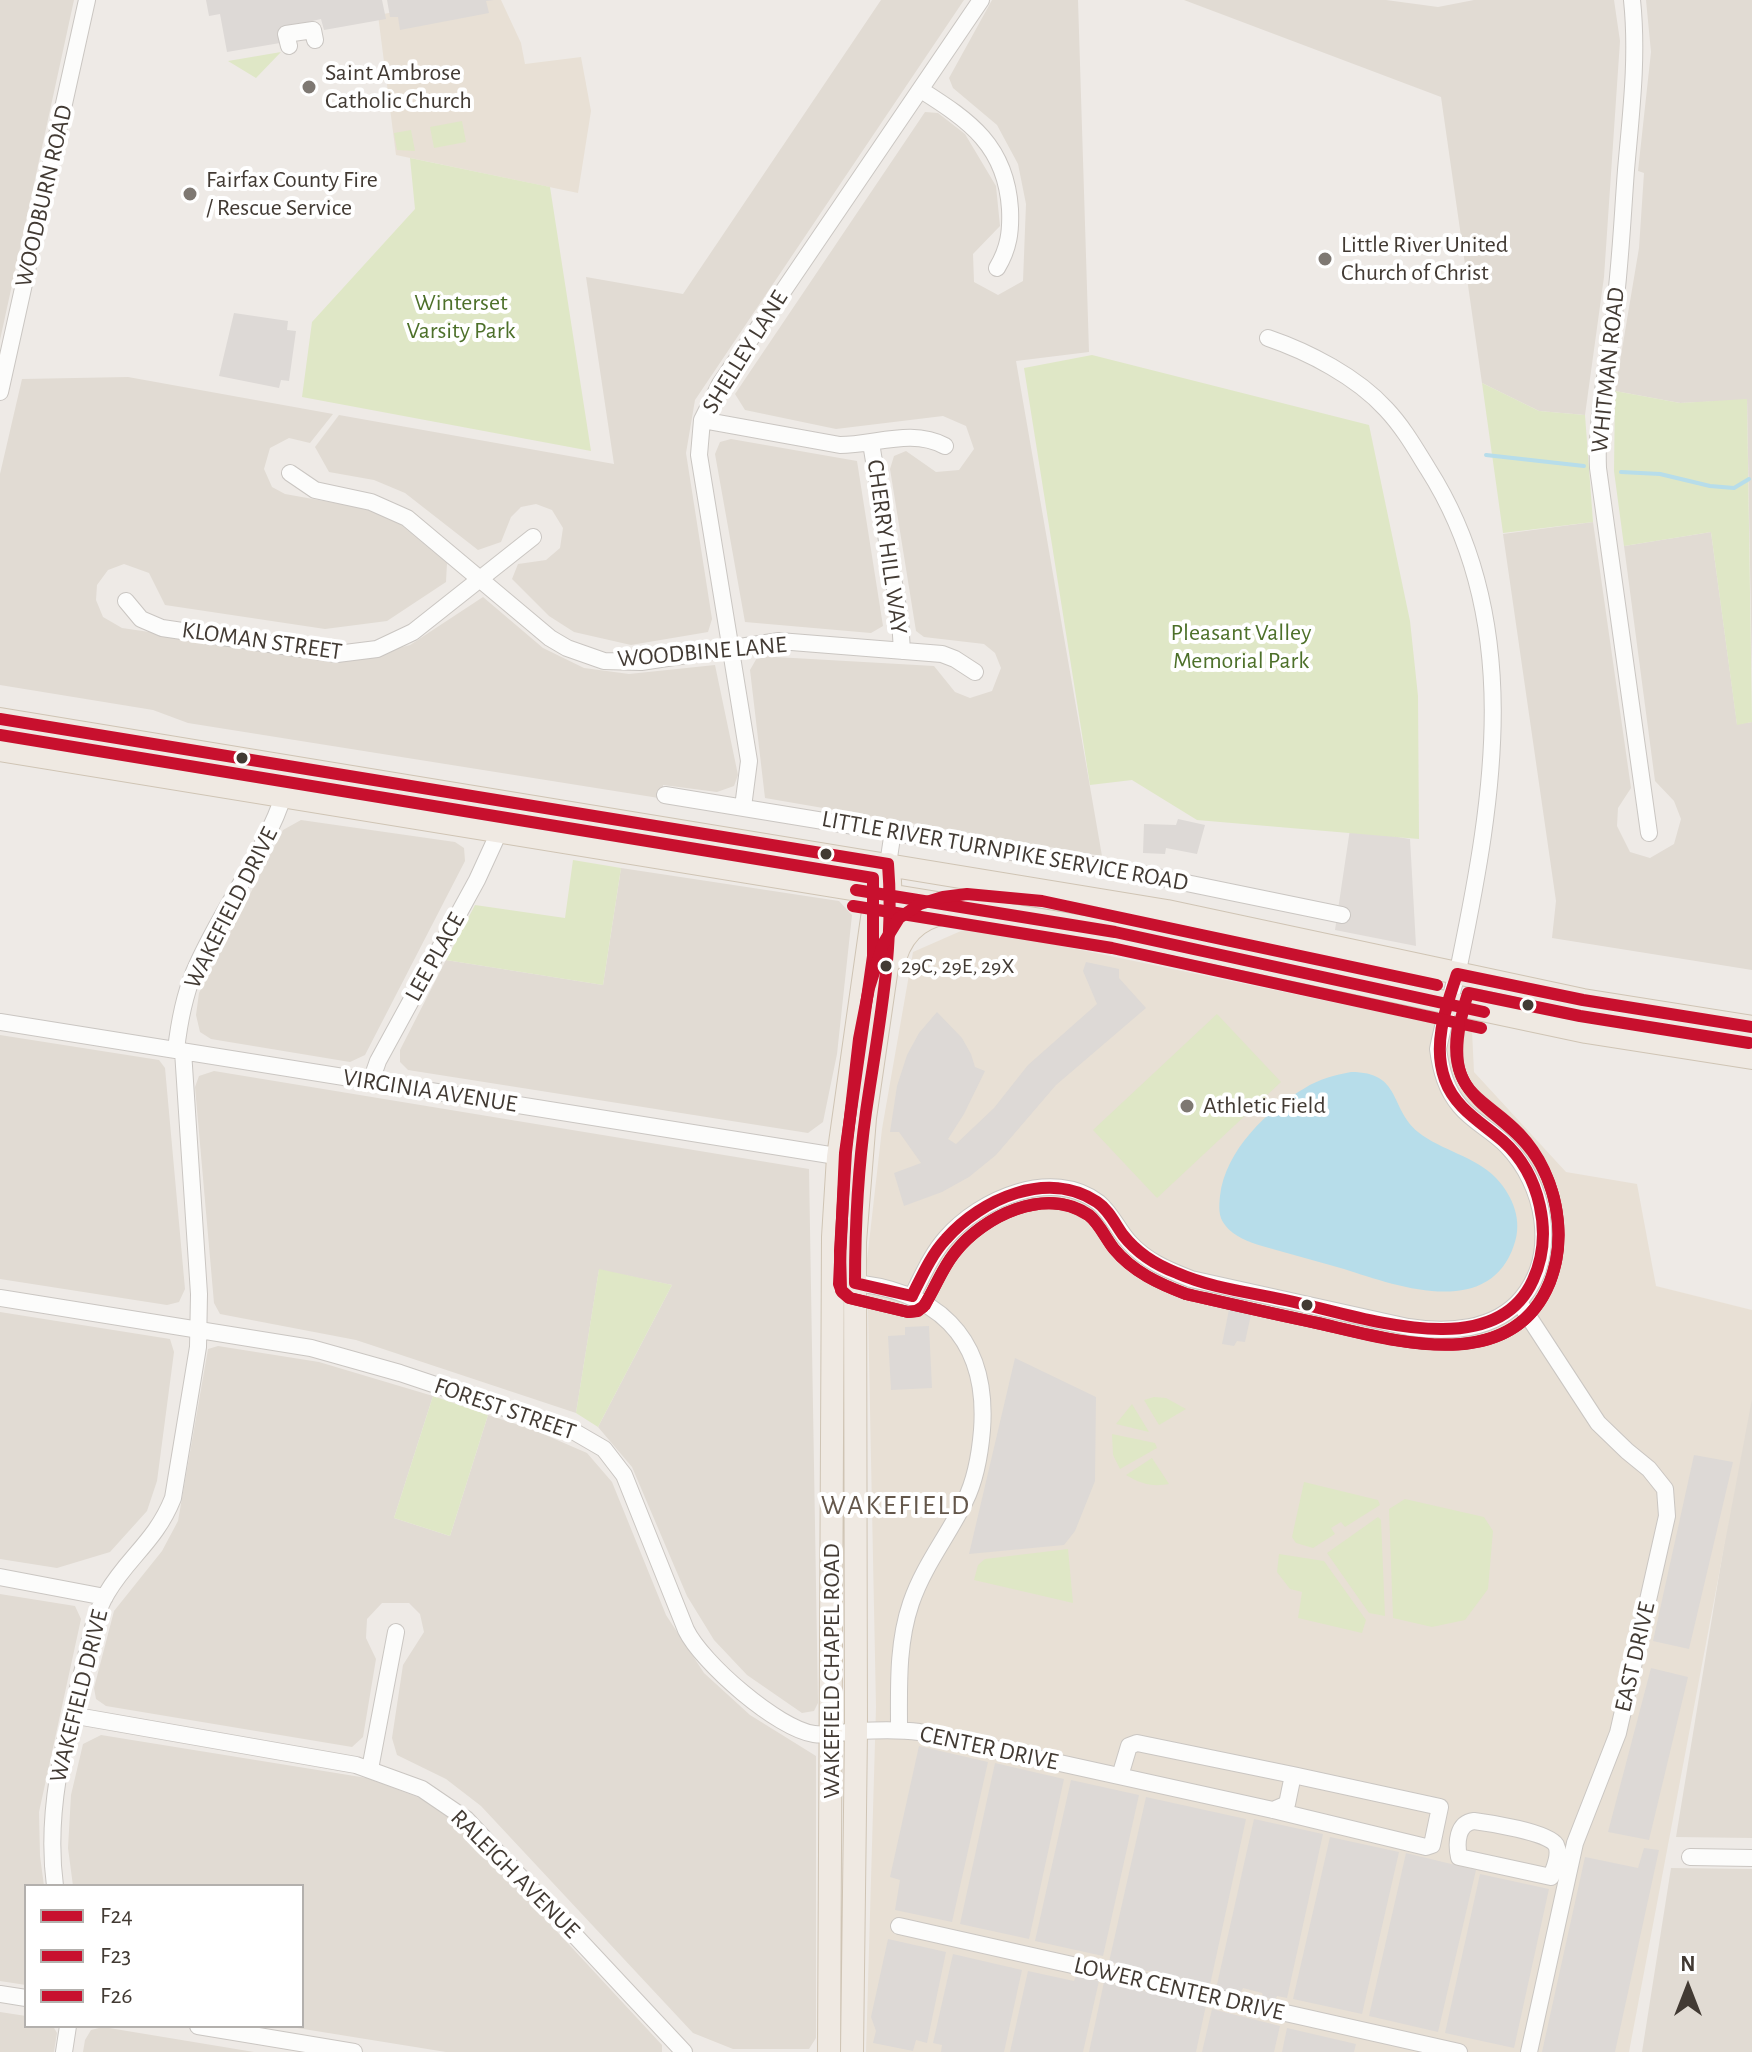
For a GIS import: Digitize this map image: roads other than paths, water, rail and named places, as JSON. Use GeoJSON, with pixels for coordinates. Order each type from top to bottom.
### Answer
{"type":"FeatureCollection","features":[{"type":"Feature","properties":{"kind":"main road"},"geometry":{"type":"LineString","coordinates":[[0,719],[1167,911],[1583,1000],[1752,1027]]}},
{"type":"Feature","properties":{"kind":"main road"},"geometry":{"type":"LineString","coordinates":[[0,750],[1146,938],[1586,1032],[1752,1058]]}},
{"type":"Feature","properties":{"kind":"main road","name":"WAKEFIELD CHAPEL ROAD"},"geometry":{"type":"LineString","coordinates":[[829,2052],[832,1281],[838,1157],[888,864]]}},
{"type":"Feature","properties":{"kind":"main road","name":"WAKEFIELD CHAPEL ROAD"},"geometry":{"type":"LineString","coordinates":[[852,2052],[856,1731],[856,1210],[892,933],[884,895]]}},
{"type":"Feature","properties":{"kind":"main road"},"geometry":{"type":"LineString","coordinates":[[883,1002],[901,942],[908,931],[939,913],[985,910]]}},
{"type":"Feature","properties":{"kind":"street","name":"WOODBURN ROAD"},"geometry":{"type":"LineString","coordinates":[[0,392],[87,0]]}},
{"type":"Feature","properties":{"kind":"street","name":"SHELLEY LANE"},"geometry":{"type":"LineString","coordinates":[[743,807],[749,761],[699,455],[702,420],[720,384],[981,0]]}},
{"type":"Feature","properties":{"kind":"street","name":"WHITMAN ROAD"},"geometry":{"type":"LineString","coordinates":[[1632,0],[1635,57],[1627,165],[1616,294],[1598,412],[1597,441],[1598,468],[1649,833]]}},
{"type":"Feature","properties":{"kind":"street"},"geometry":{"type":"LineString","coordinates":[[289,46],[286,34],[313,30],[315,40]]}},
{"type":"Feature","properties":{"kind":"street"},"geometry":{"type":"LineString","coordinates":[[921,90],[974,126],[995,154],[1003,171],[1009,190],[1011,226],[1009,241],[997,268]]}},
{"type":"Feature","properties":{"kind":"street"},"geometry":{"type":"LineString","coordinates":[[912,1296],[945,1239],[964,1220],[987,1205],[1010,1196],[1053,1187],[1085,1195],[1100,1204],[1128,1241],[1144,1255],[1163,1268],[1191,1279],[1436,1332],[1479,1325],[1519,1302],[1536,1275],[1543,1229],[1536,1189],[1506,1144],[1460,1107],[1445,1079],[1438,1049],[1457,974],[1488,808],[1493,740],[1488,633],[1468,548],[1438,484],[1387,410],[1350,380],[1308,355],[1268,338]]}},
{"type":"Feature","properties":{"kind":"street"},"geometry":{"type":"LineString","coordinates":[[702,420],[840,445],[911,437],[945,446]]}},
{"type":"Feature","properties":{"kind":"street","name":"CHERRY HILL WAY"},"geometry":{"type":"LineString","coordinates":[[871,443],[900,620],[902,651]]}},
{"type":"Feature","properties":{"kind":"street","name":"WOODBINE LANE"},"geometry":{"type":"LineString","coordinates":[[290,473],[315,490],[392,509],[427,533],[550,638],[586,656],[622,663],[641,662],[779,641],[942,654],[966,664],[975,672]]}},
{"type":"Feature","properties":{"kind":"street","name":"KLOMAN STREET"},"geometry":{"type":"LineString","coordinates":[[126,601],[141,619],[162,628],[314,652],[357,653],[386,646],[413,632],[533,537]]}},
{"type":"Feature","properties":{"kind":"street","name":"WAKEFIELD DRIVE"},"geometry":{"type":"LineString","coordinates":[[55,1884],[51,1853],[53,1800],[71,1715],[105,1597],[158,1530],[173,1498],[191,1401],[199,1294],[180,1022],[195,969],[270,833],[286,796],[292,767]]}},
{"type":"Feature","properties":{"kind":"street","name":"LITTLE RIVER TURNPIKE SERVICE ROAD"},"geometry":{"type":"LineString","coordinates":[[665,795],[1143,874],[1342,915]]}},
{"type":"Feature","properties":{"kind":"street","name":"WAKEFIELD CHAPEL ROAD"},"geometry":{"type":"LineString","coordinates":[[888,864],[893,831]]}},
{"type":"Feature","properties":{"kind":"street","name":"LEE PLACE"},"geometry":{"type":"LineString","coordinates":[[371,1081],[378,1061],[477,880],[499,832]]}},
{"type":"Feature","properties":{"kind":"street","name":"VIRGINIA AVENUE"},"geometry":{"type":"LineString","coordinates":[[0,1022],[861,1160]]}},
{"type":"Feature","properties":{"kind":"street"},"geometry":{"type":"LineString","coordinates":[[832,1281],[912,1296],[940,1312],[965,1339],[979,1372],[983,1414],[979,1458],[965,1501],[928,1562],[904,1627],[899,1677],[899,1730]]}},
{"type":"Feature","properties":{"kind":"street","name":"FOREST STREET"},"geometry":{"type":"LineString","coordinates":[[0,1298],[338,1354],[547,1420],[589,1439],[604,1449],[624,1475],[686,1630],[700,1654],[738,1688],[801,1731],[817,1735],[856,1731]]}},
{"type":"Feature","properties":{"kind":"street","name":"EAST DRIVE"},"geometry":{"type":"LineString","coordinates":[[1519,1302],[1598,1423],[1649,1469],[1668,1497],[1667,1516],[1618,1733],[1558,1879],[1529,2052]]}},
{"type":"Feature","properties":{"kind":"street"},"geometry":{"type":"LineString","coordinates":[[0,1577],[105,1597]]}},
{"type":"Feature","properties":{"kind":"street"},"geometry":{"type":"LineString","coordinates":[[370,1769],[396,1632]]}},
{"type":"Feature","properties":{"kind":"street","name":"RALEIGH AVENUE"},"geometry":{"type":"LineString","coordinates":[[71,1715],[370,1769],[422,1789],[466,1819],[684,2052]]}},
{"type":"Feature","properties":{"kind":"street","name":"CENTER DRIVE"},"geometry":{"type":"LineString","coordinates":[[856,1731],[899,1730],[938,1736],[1426,1847],[1432,1845],[1440,1807],[1137,1743],[1129,1746],[1120,1776]]}},
{"type":"Feature","properties":{"kind":"street"},"geometry":{"type":"LineString","coordinates":[[1273,1810],[1287,1804],[1293,1775]]}},
{"type":"Feature","properties":{"kind":"street"},"geometry":{"type":"LineString","coordinates":[[1474,1821],[1546,1836],[1556,1845],[1558,1879],[1459,1857],[1457,1844],[1464,1823],[1474,1821]]}},
{"type":"Feature","properties":{"kind":"street"},"geometry":{"type":"LineString","coordinates":[[1556,1845],[1575,1843]]}},
{"type":"Feature","properties":{"kind":"street"},"geometry":{"type":"LineString","coordinates":[[1690,1857],[1752,1858]]}},
{"type":"Feature","properties":{"kind":"street","name":"LOWER CENTER DRIVE"},"geometry":{"type":"LineString","coordinates":[[899,1926],[1459,2052]]}},
{"type":"Feature","properties":{"kind":"street"},"geometry":{"type":"LineString","coordinates":[[0,1994],[24,1998]]}},
{"type":"Feature","properties":{"kind":"street"},"geometry":{"type":"LineString","coordinates":[[64,2052],[68,2028]]}},
{"type":"Feature","properties":{"kind":"street"},"geometry":{"type":"LineString","coordinates":[[210,2028],[354,2052]]}},
{"type":"Feature","properties":{"kind":"water"},"geometry":{"type":"Polygon","coordinates":[[[1351,1072],[1379,1078],[1393,1093],[1409,1123],[1418,1132],[1488,1170],[1507,1193],[1515,1209],[1517,1236],[1502,1268],[1484,1283],[1463,1290],[1440,1292],[1414,1289],[1252,1243],[1233,1233],[1223,1222],[1219,1207],[1224,1179],[1230,1163],[1250,1133],[1276,1108],[1305,1088],[1351,1072]]]}},
{"type":"Feature","properties":{"kind":"waterway"},"geometry":{"type":"LineString","coordinates":[[1486,455],[1584,466]]}},
{"type":"Feature","properties":{"kind":"waterway"},"geometry":{"type":"LineString","coordinates":[[1621,472],[1660,474],[1710,486],[1734,488],[1749,479]]}},
{"type":"Feature","properties":{"kind":"place","name":"Saint Ambrose Catholic Church"},"geometry":{"type":"Point","coordinates":[309,87]}},
{"type":"Feature","properties":{"kind":"place","name":"Fairfax County Fire / Rescue Service"},"geometry":{"type":"Point","coordinates":[190,194]}},
{"type":"Feature","properties":{"kind":"place","name":"Little River United Church of Christ"},"geometry":{"type":"Point","coordinates":[1325,259]}},
{"type":"Feature","properties":{"kind":"place","name":"29C, 29E, 29X"},"geometry":{"type":"Point","coordinates":[886,966]}},
{"type":"Feature","properties":{"kind":"place","name":"Athletic Field"},"geometry":{"type":"Point","coordinates":[1187,1106]}},
{"type":"Feature","properties":{"kind":"district","name":"WAKEFIELD"},"geometry":{"type":"Point","coordinates":[896,1506]}},
{"type":"Feature","properties":{"kind":"park label","name":"Winterset Varsity Park"},"geometry":{"type":"Point","coordinates":[461,317]}},
{"type":"Feature","properties":{"kind":"park label","name":"Pleasant Valley Memorial Park"},"geometry":{"type":"Point","coordinates":[1241,647]}}]}
